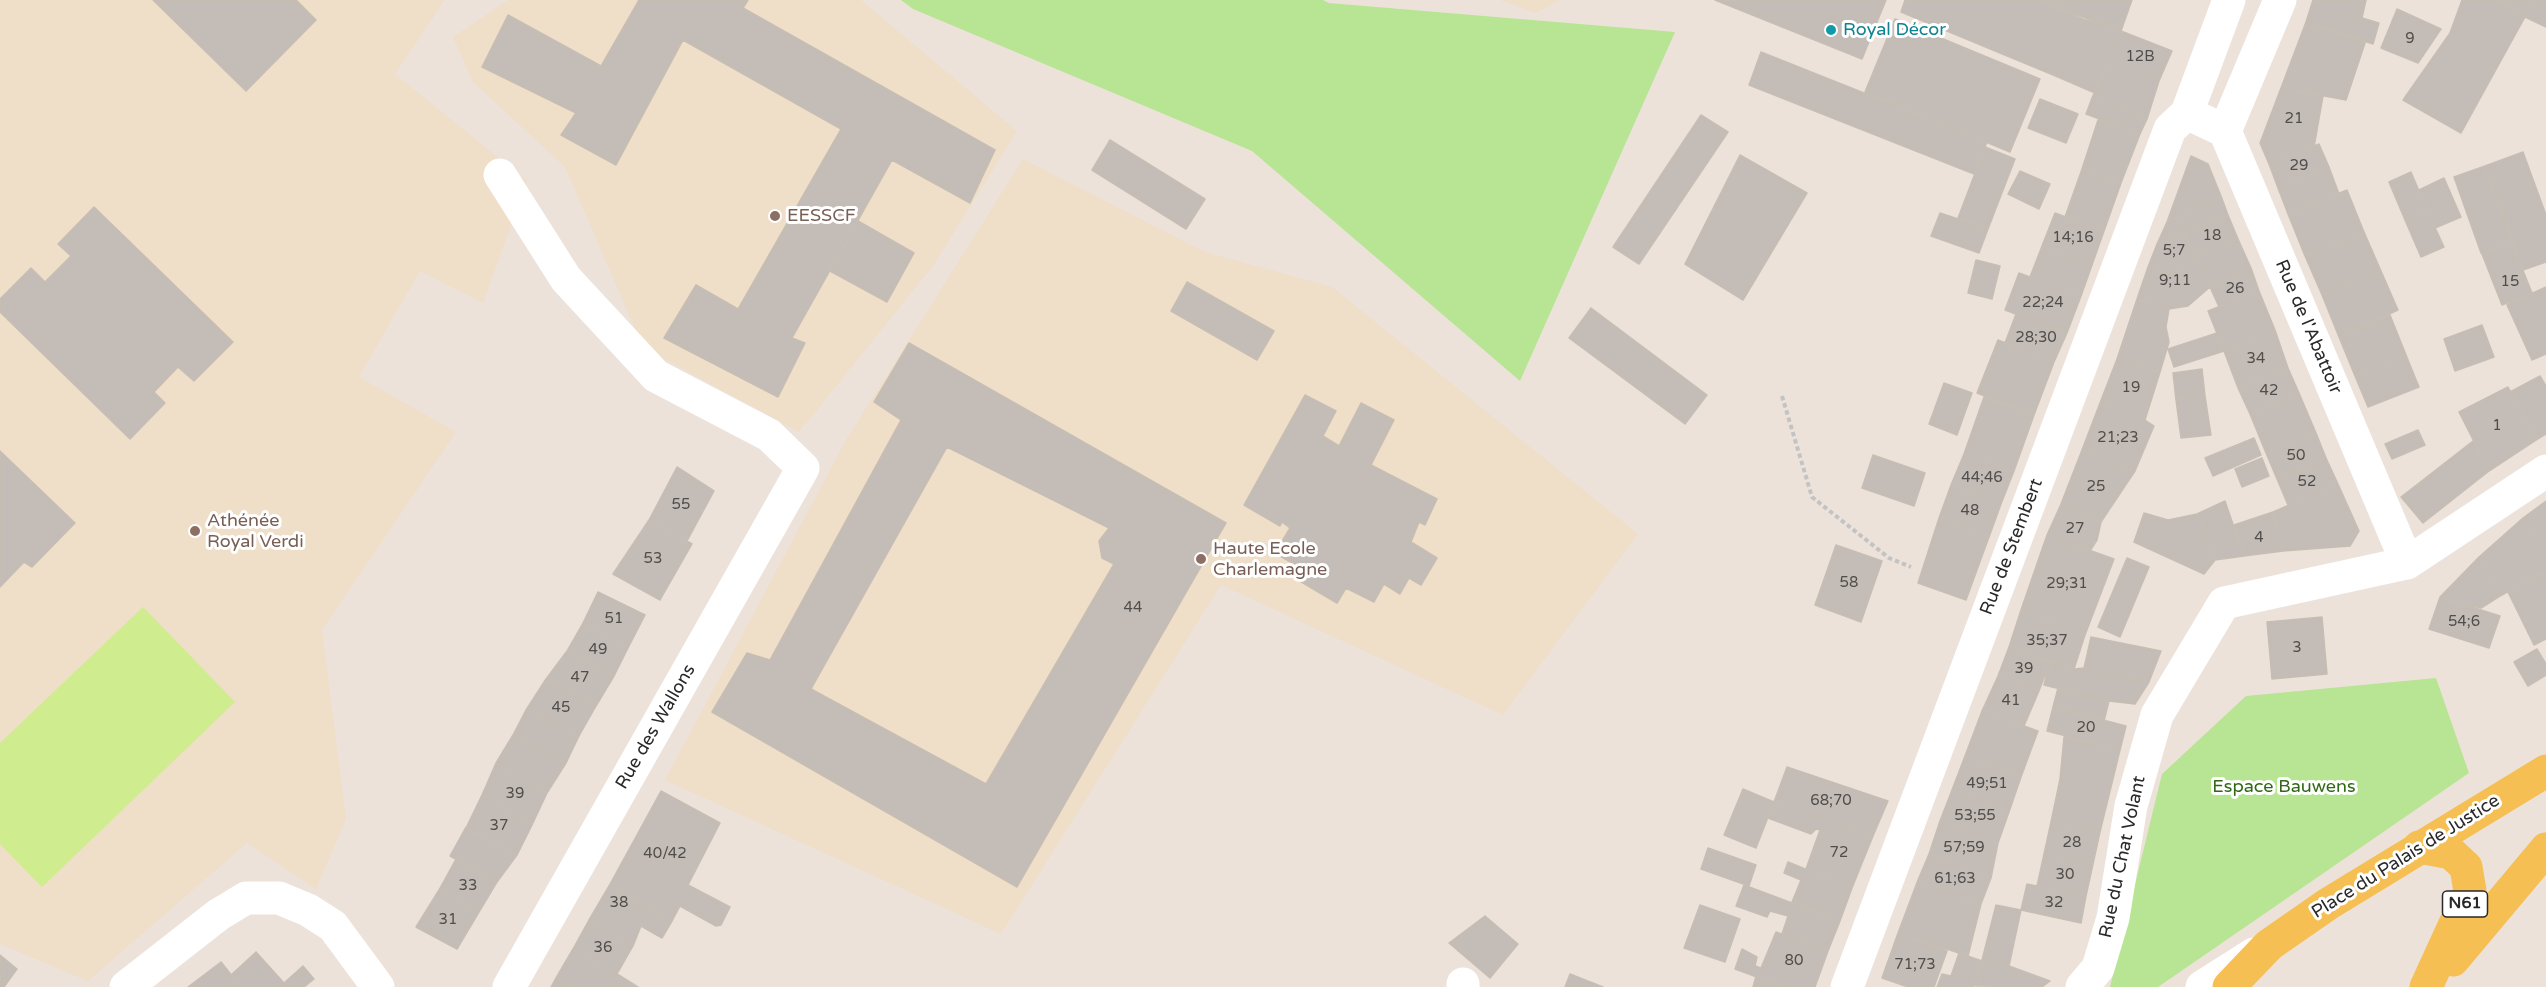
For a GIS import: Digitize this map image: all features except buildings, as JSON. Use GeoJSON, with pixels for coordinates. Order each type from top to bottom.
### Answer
{"type":"FeatureCollection","features":[{"type":"Feature","properties":{"kind":"main road","name":"Place du Palais de Justice"},"geometry":{"type":"LineString","coordinates":[[2229,987],[2269,945],[2419,847],[2546,771]]}},
{"type":"Feature","properties":{"kind":"main road","name":"N61"},"geometry":{"type":"LineString","coordinates":[[2419,847],[2451,853],[2466,867],[2470,891],[2427,987]]}},
{"type":"Feature","properties":{"kind":"main road","name":"N61"},"geometry":{"type":"LineString","coordinates":[[2431,987],[2546,849]]}},
{"type":"Feature","properties":{"kind":"street"},"geometry":{"type":"LineString","coordinates":[[2229,0],[2187,113],[2225,130],[2280,0]]}},
{"type":"Feature","properties":{"kind":"street","name":"Rue de Stembert"},"geometry":{"type":"LineString","coordinates":[[1847,987],[2170,129],[2187,113]]}},
{"type":"Feature","properties":{"kind":"street","name":"Rue de l'Abattoir"},"geometry":{"type":"LineString","coordinates":[[2225,130],[2407,563]]}},
{"type":"Feature","properties":{"kind":"street","name":"Rue des Wallons"},"geometry":{"type":"LineString","coordinates":[[500,175],[566,279],[656,376],[769,435],[803,468],[509,987]]}},
{"type":"Feature","properties":{"kind":"street"},"geometry":{"type":"LineString","coordinates":[[2407,563],[2546,471]]}},
{"type":"Feature","properties":{"kind":"street","name":"Rue du Chat Volant"},"geometry":{"type":"LineString","coordinates":[[2082,987],[2097,968],[2114,918],[2131,806],[2157,715],[2224,603],[2407,563]]}},
{"type":"Feature","properties":{"kind":"street"},"geometry":{"type":"LineString","coordinates":[[126,987],[218,915],[246,898],[279,898],[308,910],[333,926],[378,987]]}},
{"type":"Feature","properties":{"kind":"street","name":"Place du Palais de Justice"},"geometry":{"type":"LineString","coordinates":[[2202,987],[2269,945]]}},
{"type":"Feature","properties":{"kind":"path"},"geometry":{"type":"LineString","coordinates":[[1782,396],[1812,497],[1889,558],[1911,567]]}},
{"type":"Feature","properties":{"kind":"shaded area","name":"Athénée Royal Verdi"},"geometry":{"type":"Polygon","coordinates":[[[0,0],[445,0],[395,74],[527,181],[483,303],[420,271],[359,377],[456,432],[322,630],[346,819],[316,889],[247,843],[88,981],[0,944],[0,0]]]}},
{"type":"Feature","properties":{"kind":"shaded area","name":"EESSCF"},"geometry":{"type":"Polygon","coordinates":[[[508,0],[861,0],[1017,131],[933,266],[799,432],[643,347],[565,167],[473,82],[453,37],[508,0]]]}},
{"type":"Feature","properties":{"kind":"shaded area"},"geometry":{"type":"Polygon","coordinates":[[[1500,0],[1559,0],[1536,13],[1500,0]]]}},
{"type":"Feature","properties":{"kind":"shaded area","name":"Haute Ecole Charlemagne"},"geometry":{"type":"Polygon","coordinates":[[[1023,159],[1205,252],[1332,287],[1638,534],[1503,715],[1221,585],[1001,934],[665,780],[846,440],[1023,159]]]}},
{"type":"Feature","properties":{"kind":"green space"},"geometry":{"type":"Polygon","coordinates":[[[901,0],[1323,0],[1329,3],[1675,32],[1520,381],[1252,151],[913,9],[901,0]]]}},
{"type":"Feature","properties":{"kind":"green space"},"geometry":{"type":"Polygon","coordinates":[[[143,607],[235,702],[42,887],[0,844],[0,743],[143,607]]]}},
{"type":"Feature","properties":{"kind":"green space","name":"Espace Bauwens"},"geometry":{"type":"Polygon","coordinates":[[[2436,678],[2469,773],[2158,987],[2110,987],[2162,774],[2246,696],[2436,678]]]}},
{"type":"Feature","properties":{"kind":"place","name":"Royal Décor"},"geometry":{"type":"Point","coordinates":[1831,30]}},
{"type":"Feature","properties":{"kind":"place","name":"EESSCF"},"geometry":{"type":"Point","coordinates":[775,216]}},
{"type":"Feature","properties":{"kind":"place","name":"Athénée Royal Verdi"},"geometry":{"type":"Point","coordinates":[195,531]}},
{"type":"Feature","properties":{"kind":"place","name":"Haute Ecole Charlemagne"},"geometry":{"type":"Point","coordinates":[1201,559]}}]}
